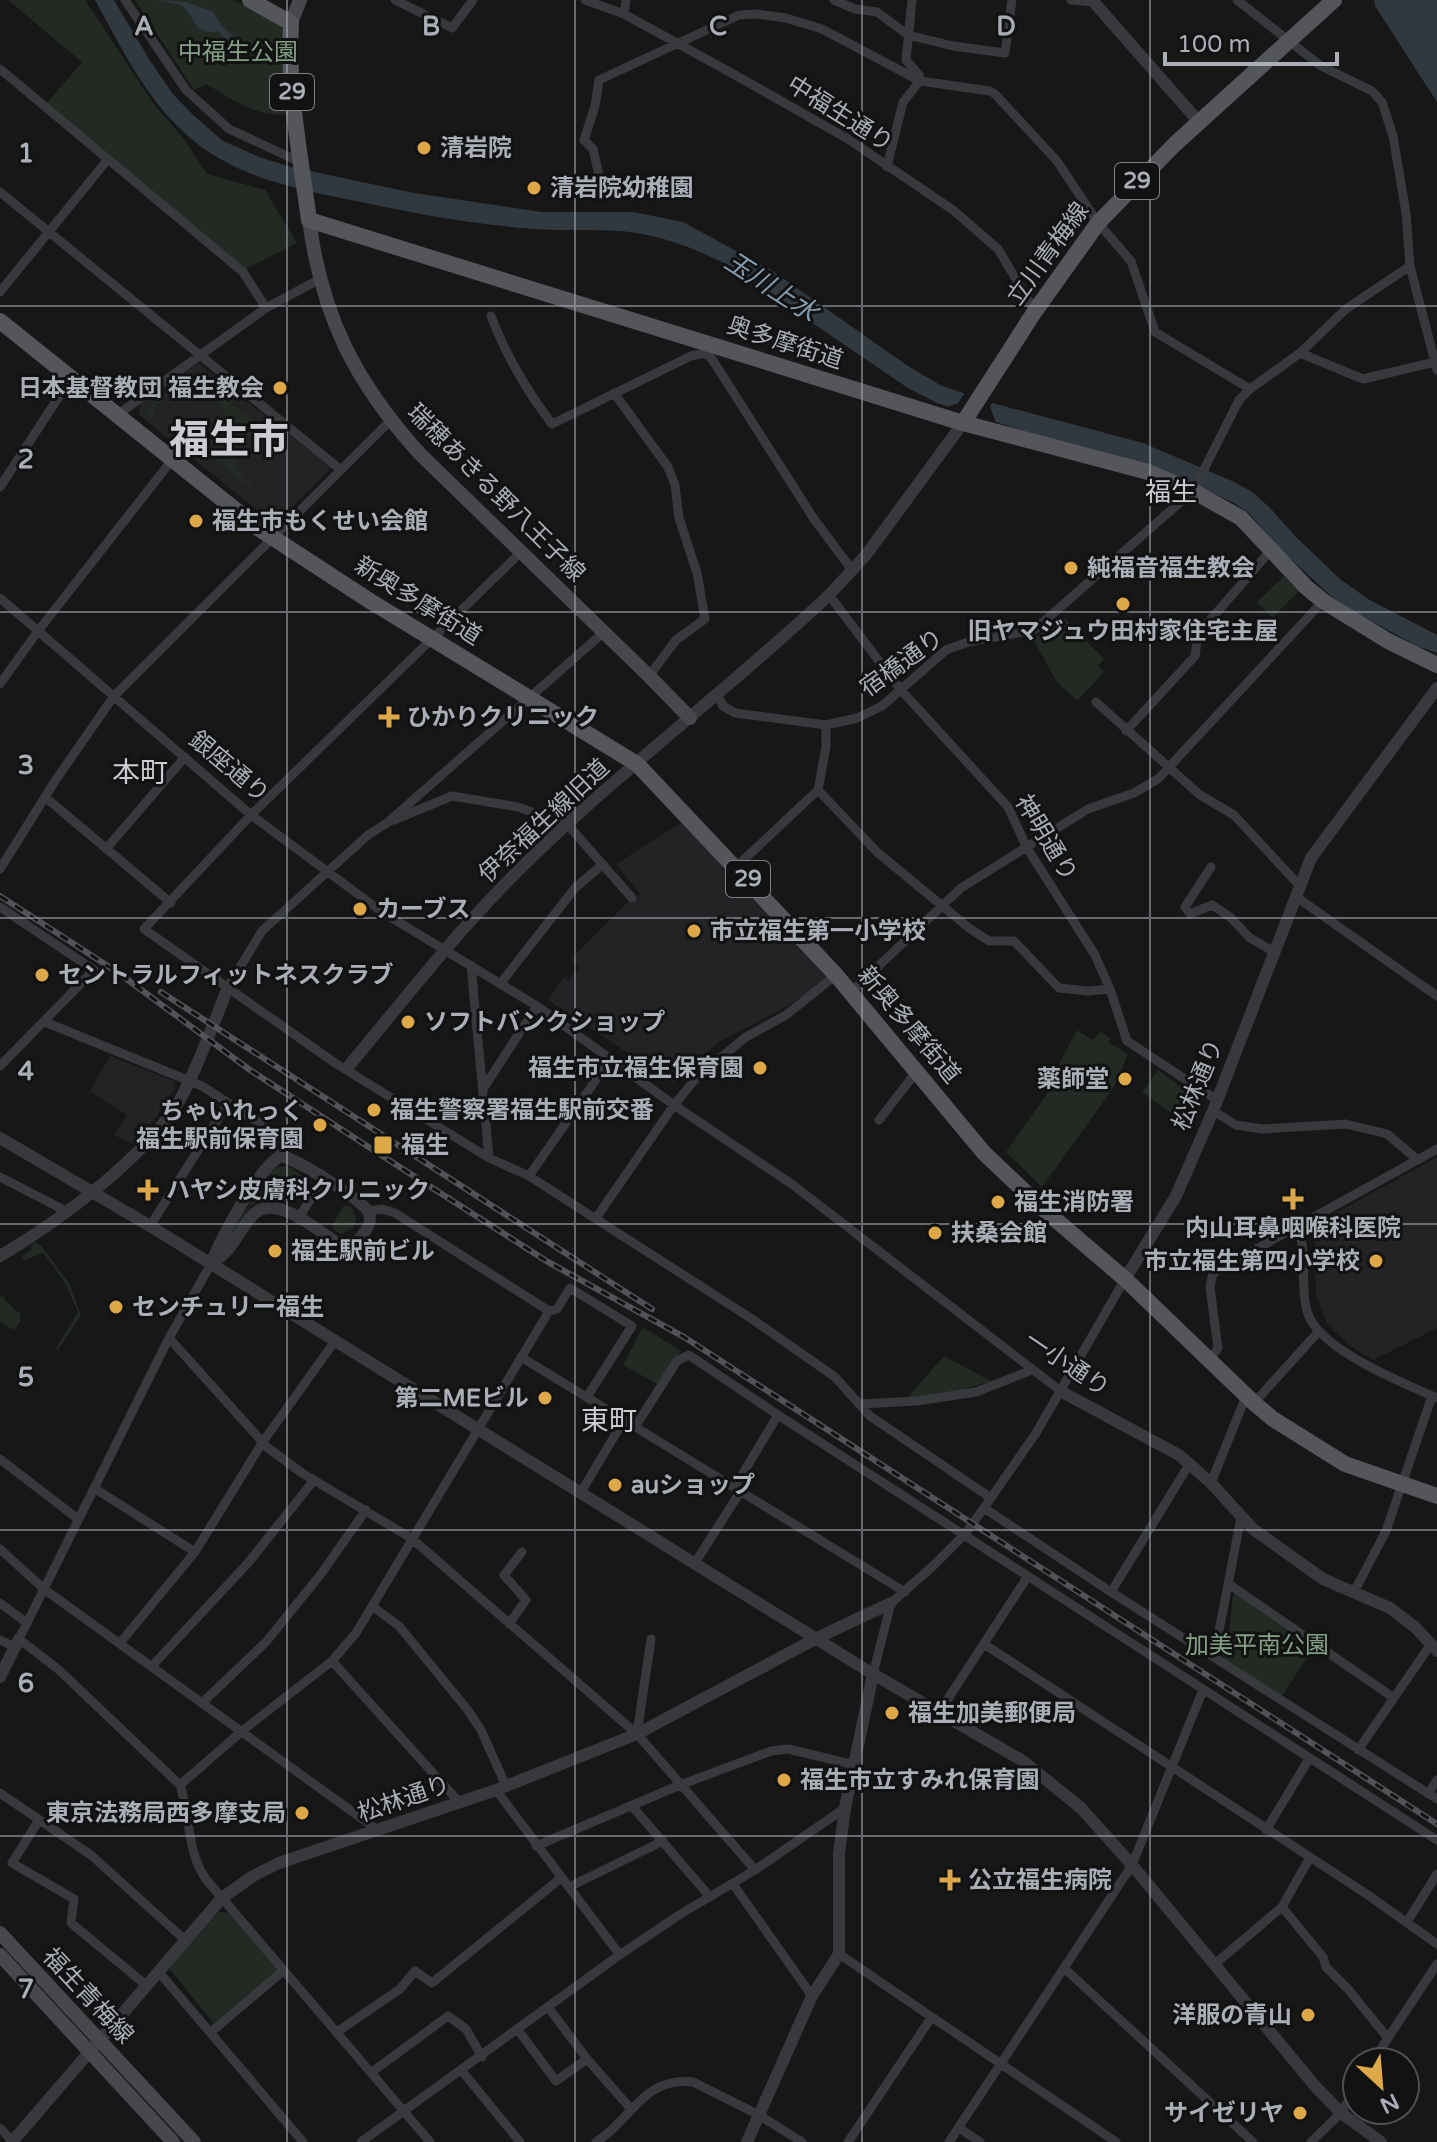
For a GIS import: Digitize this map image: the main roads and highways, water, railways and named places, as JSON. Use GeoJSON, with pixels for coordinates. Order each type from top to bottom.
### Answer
{"type":"FeatureCollection","features":[{"type":"Feature","properties":{"kind":"main road"},"geometry":{"type":"LineString","coordinates":[[250,0],[291,23],[300,0]]}},
{"type":"Feature","properties":{"kind":"main road","name":"立川青梅線"},"geometry":{"type":"LineString","coordinates":[[964,421],[1035,311],[1098,223],[1199,122],[1332,2]]}},
{"type":"Feature","properties":{"kind":"main road","name":"29"},"geometry":{"type":"LineString","coordinates":[[291,23],[289,60],[309,220]]}},
{"type":"Feature","properties":{"kind":"main road","name":"瑞穂あきる野八王子線"},"geometry":{"type":"LineString","coordinates":[[309,220],[320,279],[346,350],[359,376],[391,420],[420,454],[690,718]]}},
{"type":"Feature","properties":{"kind":"main road","name":"奥多摩街道"},"geometry":{"type":"LineString","coordinates":[[309,220],[707,348],[1148,472],[1194,489],[1241,518],[1323,601],[1388,641],[1437,665]]}},
{"type":"Feature","properties":{"kind":"main road","name":"新奥多摩街道"},"geometry":{"type":"LineString","coordinates":[[0,321],[272,538],[637,764],[836,975],[984,1153],[1125,1279],[1250,1400],[1273,1419],[1345,1464],[1437,1496]]}},
{"type":"Feature","properties":{"kind":"main road","name":"福生青梅線"},"geometry":{"type":"LineString","coordinates":[[0,1933],[194,2142]]}},
{"type":"Feature","properties":{"kind":"main road"},"geometry":{"type":"LineString","coordinates":[[0,1955],[173,2142]]}},
{"type":"Feature","properties":{"kind":"water","name":"玉川上水"},"geometry":{"type":"Polygon","coordinates":[[[95,0],[114,0],[172,93],[223,141],[291,167],[414,193],[542,212],[633,212],[683,222],[771,270],[940,385],[992,403],[1143,443],[1251,491],[1340,579],[1368,599],[1437,635],[1437,653],[1417,646],[1330,595],[1279,548],[1249,513],[1234,503],[1203,488],[937,403],[908,388],[724,263],[699,252],[661,238],[634,233],[546,230],[408,212],[295,188],[227,163],[187,135],[159,105],[135,72],[95,0]]]}},
{"type":"Feature","properties":{"kind":"water"},"geometry":{"type":"Polygon","coordinates":[[[156,0],[186,2],[213,12],[232,35],[241,64],[231,44],[218,31],[200,29],[182,5],[156,0]]]}},
{"type":"Feature","properties":{"kind":"water"},"geometry":{"type":"Polygon","coordinates":[[[1374,0],[1437,0],[1437,102],[1375,6],[1374,0]]]}},
{"type":"Feature","properties":{"kind":"railway"},"geometry":{"type":"LineString","coordinates":[[0,896],[117,972],[250,1070],[381,1155],[548,1262],[684,1337],[1437,1824]]}},
{"type":"Feature","properties":{"kind":"railway"},"geometry":{"type":"LineString","coordinates":[[161,992],[652,1309]]}},
{"type":"Feature","properties":{"kind":"place","name":"清岩院"},"geometry":{"type":"Point","coordinates":[424,148]}},
{"type":"Feature","properties":{"kind":"place","name":"清岩院幼稚園"},"geometry":{"type":"Point","coordinates":[534,188]}},
{"type":"Feature","properties":{"kind":"place","name":"日本基督教団 福生教会"},"geometry":{"type":"Point","coordinates":[280,388]}},
{"type":"Feature","properties":{"kind":"place","name":"福生市もくせい会館"},"geometry":{"type":"Point","coordinates":[196,521]}},
{"type":"Feature","properties":{"kind":"place","name":"純福音福生教会"},"geometry":{"type":"Point","coordinates":[1071,568]}},
{"type":"Feature","properties":{"kind":"place","name":"旧ヤマジュウ田村家住宅主屋"},"geometry":{"type":"Point","coordinates":[1123,604]}},
{"type":"Feature","properties":{"kind":"place","name":"ひかりクリニック"},"geometry":{"type":"Point","coordinates":[389,717]}},
{"type":"Feature","properties":{"kind":"place","name":"カーブス"},"geometry":{"type":"Point","coordinates":[360,909]}},
{"type":"Feature","properties":{"kind":"place","name":"市立福生第一小学校"},"geometry":{"type":"Point","coordinates":[694,931]}},
{"type":"Feature","properties":{"kind":"place","name":"セントラルフィットネスクラブ"},"geometry":{"type":"Point","coordinates":[42,975]}},
{"type":"Feature","properties":{"kind":"place","name":"ソフトバンクショップ"},"geometry":{"type":"Point","coordinates":[408,1022]}},
{"type":"Feature","properties":{"kind":"place","name":"福生市立福生保育園"},"geometry":{"type":"Point","coordinates":[760,1068]}},
{"type":"Feature","properties":{"kind":"place","name":"薬師堂"},"geometry":{"type":"Point","coordinates":[1125,1079]}},
{"type":"Feature","properties":{"kind":"place","name":"福生警察署福生駅前交番"},"geometry":{"type":"Point","coordinates":[374,1110]}},
{"type":"Feature","properties":{"kind":"place","name":"ちゃいれっく 福生駅前保育園"},"geometry":{"type":"Point","coordinates":[320,1125]}},
{"type":"Feature","properties":{"kind":"place","name":"福生"},"geometry":{"type":"Point","coordinates":[383,1145]}},
{"type":"Feature","properties":{"kind":"place","name":"ハヤシ皮膚科クリニック"},"geometry":{"type":"Point","coordinates":[148,1190]}},
{"type":"Feature","properties":{"kind":"place","name":"内山耳鼻咽喉科医院"},"geometry":{"type":"Point","coordinates":[1293,1199]}},
{"type":"Feature","properties":{"kind":"place","name":"福生消防署"},"geometry":{"type":"Point","coordinates":[998,1202]}},
{"type":"Feature","properties":{"kind":"place","name":"扶桑会館"},"geometry":{"type":"Point","coordinates":[935,1233]}},
{"type":"Feature","properties":{"kind":"place","name":"福生駅前ビル"},"geometry":{"type":"Point","coordinates":[275,1251]}},
{"type":"Feature","properties":{"kind":"place","name":"市立福生第四小学校"},"geometry":{"type":"Point","coordinates":[1376,1261]}},
{"type":"Feature","properties":{"kind":"place","name":"センチュリー福生"},"geometry":{"type":"Point","coordinates":[116,1307]}},
{"type":"Feature","properties":{"kind":"place","name":"第二MEビル"},"geometry":{"type":"Point","coordinates":[545,1398]}},
{"type":"Feature","properties":{"kind":"place","name":"auショップ"},"geometry":{"type":"Point","coordinates":[615,1485]}},
{"type":"Feature","properties":{"kind":"place","name":"福生加美郵便局"},"geometry":{"type":"Point","coordinates":[892,1713]}},
{"type":"Feature","properties":{"kind":"place","name":"福生市立すみれ保育園"},"geometry":{"type":"Point","coordinates":[784,1780]}},
{"type":"Feature","properties":{"kind":"place","name":"東京法務局西多摩支局"},"geometry":{"type":"Point","coordinates":[302,1813]}},
{"type":"Feature","properties":{"kind":"place","name":"公立福生病院"},"geometry":{"type":"Point","coordinates":[950,1880]}},
{"type":"Feature","properties":{"kind":"place","name":"洋服の青山"},"geometry":{"type":"Point","coordinates":[1308,2015]}},
{"type":"Feature","properties":{"kind":"place","name":"サイゼリヤ"},"geometry":{"type":"Point","coordinates":[1300,2113]}},
{"type":"Feature","properties":{"kind":"district","name":"福生市"},"geometry":{"type":"Point","coordinates":[229,440]}},
{"type":"Feature","properties":{"kind":"district","name":"福生"},"geometry":{"type":"Point","coordinates":[1171,492]}},
{"type":"Feature","properties":{"kind":"district","name":"本町"},"geometry":{"type":"Point","coordinates":[140,773]}},
{"type":"Feature","properties":{"kind":"district","name":"東町"},"geometry":{"type":"Point","coordinates":[609,1421]}},
{"type":"Feature","properties":{"kind":"park label","name":"中福生公園"},"geometry":{"type":"Point","coordinates":[238,52]}},
{"type":"Feature","properties":{"kind":"park label","name":"加美平南公園"},"geometry":{"type":"Point","coordinates":[1257,1645]}}]}
